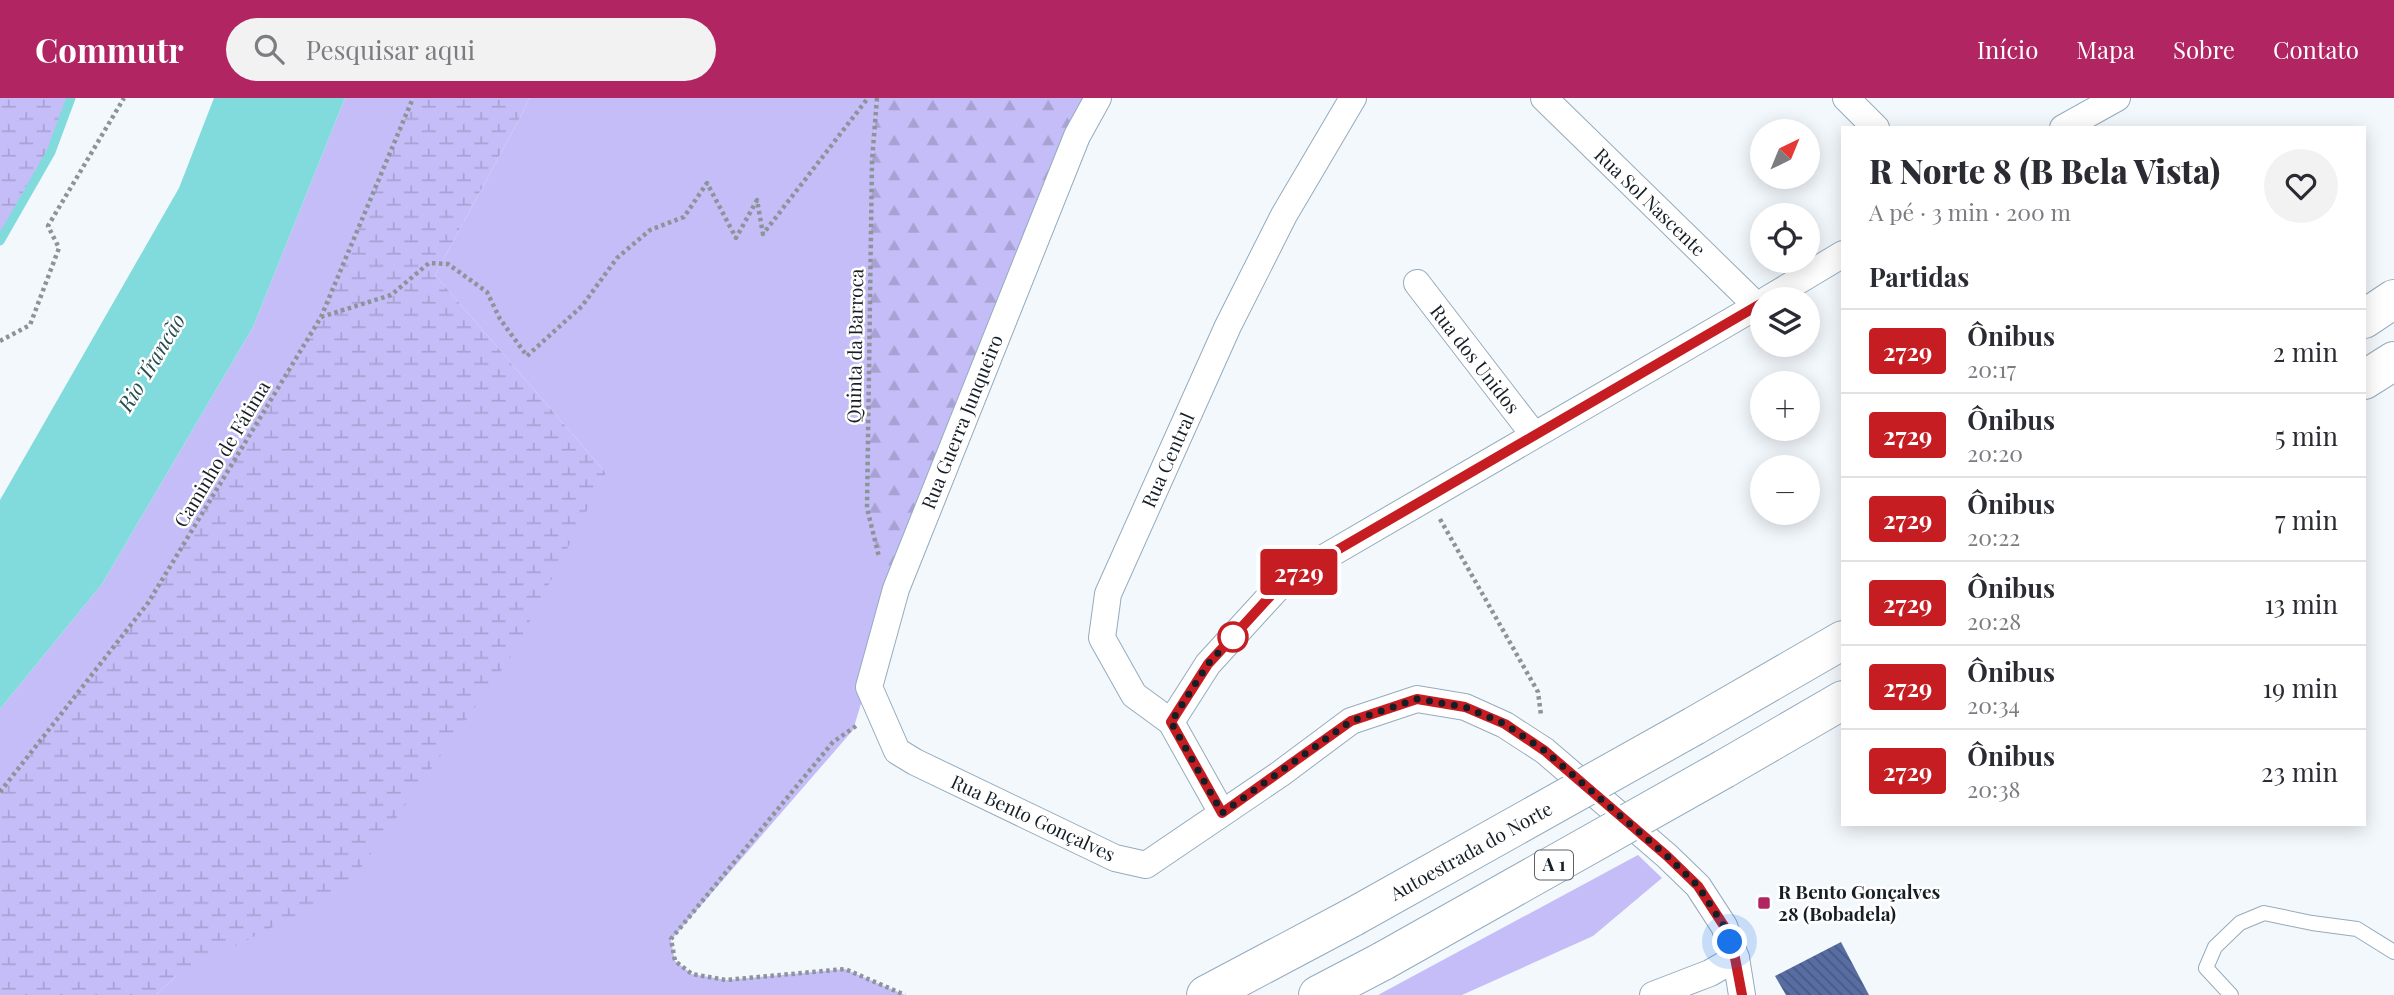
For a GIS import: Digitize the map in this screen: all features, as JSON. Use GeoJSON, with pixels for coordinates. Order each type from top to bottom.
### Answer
{"type":"FeatureCollection","features":[{"type":"Feature","properties":{"kind":"highway"},"geometry":{"type":"LineString","coordinates":[[2366,317],[2394,299]]}},
{"type":"Feature","properties":{"kind":"highway"},"geometry":{"type":"LineString","coordinates":[[2366,379],[2394,361]]}},
{"type":"Feature","properties":{"kind":"highway","name":"Autoestrada do Norte"},"geometry":{"type":"LineString","coordinates":[[1206,995],[1353,917],[1841,641]]}},
{"type":"Feature","properties":{"kind":"highway","name":"A 1"},"geometry":{"type":"LineString","coordinates":[[1318,995],[1383,961],[1841,701]]}},
{"type":"Feature","properties":{"kind":"street","name":"Rua Guerra Junqueiro"},"geometry":{"type":"LineString","coordinates":[[897,751],[869,687],[896,589],[1077,136],[1098,98]]}},
{"type":"Feature","properties":{"kind":"street","name":"Rua Central"},"geometry":{"type":"LineString","coordinates":[[1222,813],[1171,722],[1134,695],[1102,638],[1108,594],[1228,326],[1284,215],[1353,98]]}},
{"type":"Feature","properties":{"kind":"street","name":"Rua Sol Nascente"},"geometry":{"type":"LineString","coordinates":[[1544,98],[1750,292]]}},
{"type":"Feature","properties":{"kind":"street"},"geometry":{"type":"LineString","coordinates":[[1846,98],[1874,126]]}},
{"type":"Feature","properties":{"kind":"street"},"geometry":{"type":"LineString","coordinates":[[2067,126],[2117,98]]}},
{"type":"Feature","properties":{"kind":"street"},"geometry":{"type":"LineString","coordinates":[[1788,287],[1841,255]]}},
{"type":"Feature","properties":{"kind":"street","name":"Rua dos Unidos"},"geometry":{"type":"LineString","coordinates":[[1417,284],[1534,435]]}},
{"type":"Feature","properties":{"kind":"street"},"geometry":{"type":"LineString","coordinates":[[1171,722],[1208,664],[1284,581],[1750,310]]}},
{"type":"Feature","properties":{"kind":"street","name":"Rua Bento Gonçalves"},"geometry":{"type":"LineString","coordinates":[[897,751],[1115,858],[1146,865],[1351,721],[1417,699],[1465,707],[1505,724],[1545,751],[1698,886],[1724,926],[1735,958],[1742,995]]}},
{"type":"Feature","properties":{"kind":"street"},"geometry":{"type":"LineString","coordinates":[[1653,995],[1710,973],[1735,958]]}},
{"type":"Feature","properties":{"kind":"lane"},"geometry":{"type":"LineString","coordinates":[[2231,995],[2206,968],[2215,947],[2240,923],[2264,913],[2357,929],[2394,952]]}},
{"type":"Feature","properties":{"kind":"path"},"geometry":{"type":"LineString","coordinates":[[0,341],[30,326],[59,248],[48,226],[124,98]]}},
{"type":"Feature","properties":{"kind":"path","name":"Caminho de Fátima"},"geometry":{"type":"LineString","coordinates":[[0,792],[148,603],[321,317],[413,98]]}},
{"type":"Feature","properties":{"kind":"path"},"geometry":{"type":"LineString","coordinates":[[321,317],[391,295],[429,264],[448,264],[487,292],[500,319],[527,356],[582,306],[617,258],[650,230],[684,217],[707,183],[736,238],[757,200],[763,234],[867,98]]}},
{"type":"Feature","properties":{"kind":"path","name":"Quinta da Barroca"},"geometry":{"type":"LineString","coordinates":[[877,98],[872,161],[867,508],[882,570],[896,589]]}},
{"type":"Feature","properties":{"kind":"path"},"geometry":{"type":"LineString","coordinates":[[1427,496],[1538,692]]}},
{"type":"Feature","properties":{"kind":"path"},"geometry":{"type":"LineString","coordinates":[[879,709],[833,742],[671,939],[675,961],[692,974],[726,980],[845,969],[905,995]]}},
{"type":"Feature","properties":{"kind":"green space"},"geometry":{"type":"Polygon","coordinates":[[[0,98],[71,98],[51,152],[0,241],[0,98]]]}},
{"type":"Feature","properties":{"kind":"green space"},"geometry":{"type":"Polygon","coordinates":[[[345,98],[413,98],[321,317],[148,603],[0,792],[0,709],[102,584],[253,327],[345,98]]]}},
{"type":"Feature","properties":{"kind":"green space"},"geometry":{"type":"Polygon","coordinates":[[[413,98],[529,98],[435,275],[606,473],[513,654],[345,890],[175,977],[156,995],[0,995],[0,792],[148,603],[321,317],[413,98]]]}},
{"type":"Feature","properties":{"kind":"green space"},"geometry":{"type":"Polygon","coordinates":[[[529,98],[877,98],[872,161],[896,589],[853,730],[671,940],[675,961],[692,974],[726,980],[845,969],[905,995],[156,995],[175,977],[606,473],[435,275],[529,98]]]}},
{"type":"Feature","properties":{"kind":"green space"},"geometry":{"type":"Polygon","coordinates":[[[877,98],[1098,98],[896,589],[882,571],[867,508],[872,161],[877,98]]]}},
{"type":"Feature","properties":{"kind":"green space"},"geometry":{"type":"Polygon","coordinates":[[[1638,855],[1662,878],[1593,936],[1462,995],[1378,995],[1638,855]]]}},
{"type":"Feature","properties":{"kind":"water","name":"Rio Trancão"},"geometry":{"type":"Polygon","coordinates":[[[214,98],[345,98],[253,327],[102,584],[0,709],[0,500],[179,188],[214,98]]]}},
{"type":"Feature","properties":{"kind":"building"},"geometry":{"type":"Polygon","coordinates":[[[1841,942],[1869,995],[1786,995],[1775,976],[1841,942]]]}},
{"type":"Feature","properties":{"kind":"waterway"},"geometry":{"type":"LineString","coordinates":[[0,241],[51,152],[71,98]]}},
{"type":"Feature","properties":{"kind":"bus line","name":"2729"},"geometry":{"type":"LineString","coordinates":[[1742,995],[1735,958],[1724,926],[1698,886],[1545,751],[1505,724],[1465,707],[1417,699],[1351,721],[1222,813],[1171,722],[1208,664],[1284,581],[1750,310]]}},
{"type":"Feature","properties":{"kind":"place","name":"R Bento Gonçalves 28 (Bobadela)"},"geometry":{"type":"Point","coordinates":[1764,903]}},
{"type":"Feature","properties":{"kind":"route"},"geometry":{"type":"LineString","coordinates":[[1233,637],[1238,631],[1208,664],[1171,722],[1222,813],[1351,721],[1417,699],[1465,707],[1505,724],[1545,751],[1667,856],[1698,886],[1724,926],[1730,942]]}}]}
